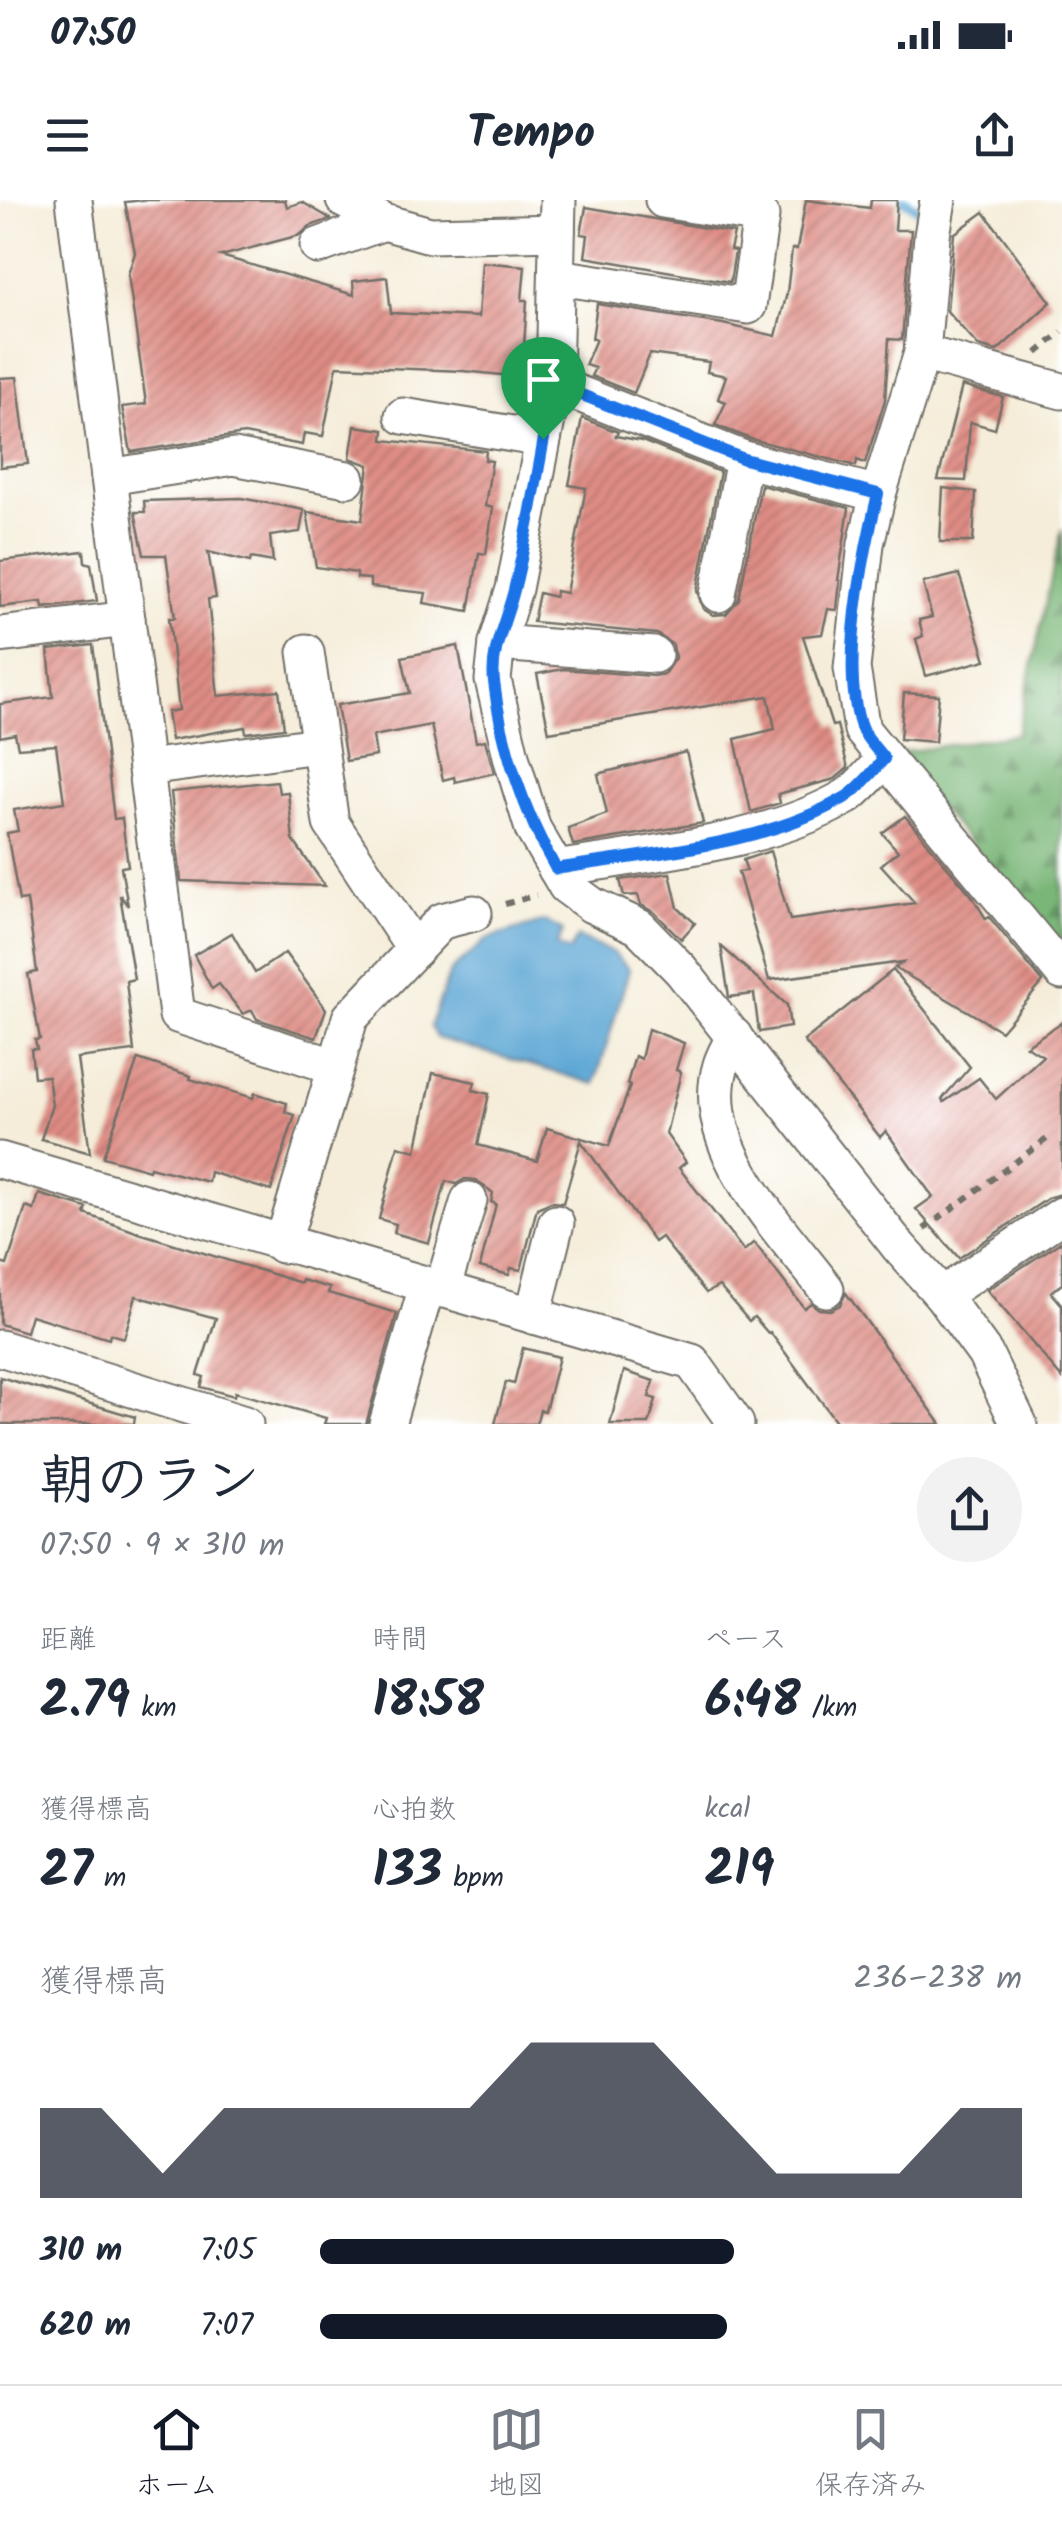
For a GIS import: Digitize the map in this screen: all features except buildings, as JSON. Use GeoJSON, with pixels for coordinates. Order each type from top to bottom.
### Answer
{"type":"FeatureCollection","features":[{"type":"Feature","properties":{"kind":"street"},"geometry":{"type":"LineString","coordinates":[[74,200],[177,1015],[336,1067]]}},
{"type":"Feature","properties":{"kind":"street"},"geometry":{"type":"LineString","coordinates":[[344,200],[384,222],[430,235],[558,216],[554,384],[514,589],[497,643],[493,680],[534,829],[561,877],[592,905],[639,927],[681,970],[986,1354],[1018,1424]]}},
{"type":"Feature","properties":{"kind":"street"},"geometry":{"type":"LineString","coordinates":[[558,278],[748,306],[761,216],[663,200]]}},
{"type":"Feature","properties":{"kind":"street"},"geometry":{"type":"LineString","coordinates":[[938,200],[922,353],[866,544],[852,668],[862,730],[1062,972]]}},
{"type":"Feature","properties":{"kind":"street"},"geometry":{"type":"LineString","coordinates":[[318,246],[384,222]]}},
{"type":"Feature","properties":{"kind":"street"},"geometry":{"type":"LineString","coordinates":[[922,353],[1062,392]]}},
{"type":"Feature","properties":{"kind":"street"},"geometry":{"type":"LineString","coordinates":[[554,384],[744,459],[878,494]]}},
{"type":"Feature","properties":{"kind":"street"},"geometry":{"type":"LineString","coordinates":[[403,416],[543,439]]}},
{"type":"Feature","properties":{"kind":"street"},"geometry":{"type":"LineString","coordinates":[[109,477],[234,458],[347,478]]}},
{"type":"Feature","properties":{"kind":"street"},"geometry":{"type":"LineString","coordinates":[[718,594],[744,459]]}},
{"type":"Feature","properties":{"kind":"street"},"geometry":{"type":"LineString","coordinates":[[0,635],[127,619]]}},
{"type":"Feature","properties":{"kind":"street"},"geometry":{"type":"LineString","coordinates":[[497,643],[654,655]]}},
{"type":"Feature","properties":{"kind":"street"},"geometry":{"type":"LineString","coordinates":[[306,652],[330,823],[415,950]]}},
{"type":"Feature","properties":{"kind":"street"},"geometry":{"type":"LineString","coordinates":[[146,768],[318,745]]}},
{"type":"Feature","properties":{"kind":"street"},"geometry":{"type":"LineString","coordinates":[[561,877],[765,830],[848,796],[884,759]]}},
{"type":"Feature","properties":{"kind":"street"},"geometry":{"type":"LineString","coordinates":[[282,1244],[350,1018],[442,921],[474,913]]}},
{"type":"Feature","properties":{"kind":"street"},"geometry":{"type":"LineString","coordinates":[[734,1036],[721,1065],[718,1086],[721,1128],[730,1153],[740,1174],[826,1288]]}},
{"type":"Feature","properties":{"kind":"street"},"geometry":{"type":"LineString","coordinates":[[0,1160],[692,1362],[736,1424]]}},
{"type":"Feature","properties":{"kind":"street"},"geometry":{"type":"LineString","coordinates":[[388,1424],[469,1200]]}},
{"type":"Feature","properties":{"kind":"street"},"geometry":{"type":"LineString","coordinates":[[942,1296],[1062,1215]]}},
{"type":"Feature","properties":{"kind":"street"},"geometry":{"type":"LineString","coordinates":[[533,1316],[556,1223]]}},
{"type":"Feature","properties":{"kind":"street"},"geometry":{"type":"LineString","coordinates":[[0,1348],[245,1424]]}},
{"type":"Feature","properties":{"kind":"path"},"geometry":{"type":"LineString","coordinates":[[474,913],[561,877]]}},
{"type":"Feature","properties":{"kind":"path"},"geometry":{"type":"LineString","coordinates":[[900,1247],[1048,1138]]}},
{"type":"Feature","properties":{"kind":"green space"},"geometry":{"type":"Polygon","coordinates":[[[1062,529],[1062,945],[891,754],[1017,734],[1062,529]]]}},
{"type":"Feature","properties":{"kind":"water"},"geometry":{"type":"Polygon","coordinates":[[[545,921],[563,931],[557,946],[570,951],[577,937],[614,953],[629,970],[595,1084],[437,1038],[430,1027],[450,972],[487,939],[545,921]]]}},
{"type":"Feature","properties":{"kind":"waterway"},"geometry":{"type":"LineString","coordinates":[[904,200],[923,212]]}},
{"type":"Feature","properties":{"kind":"route"},"geometry":{"type":"LineString","coordinates":[[554,384],[744,459],[878,494],[866,544],[852,668],[862,730],[884,759],[848,796],[765,830],[731,839],[556,869],[534,829],[493,680],[497,643],[514,589],[543,439],[554,384]]}}]}
